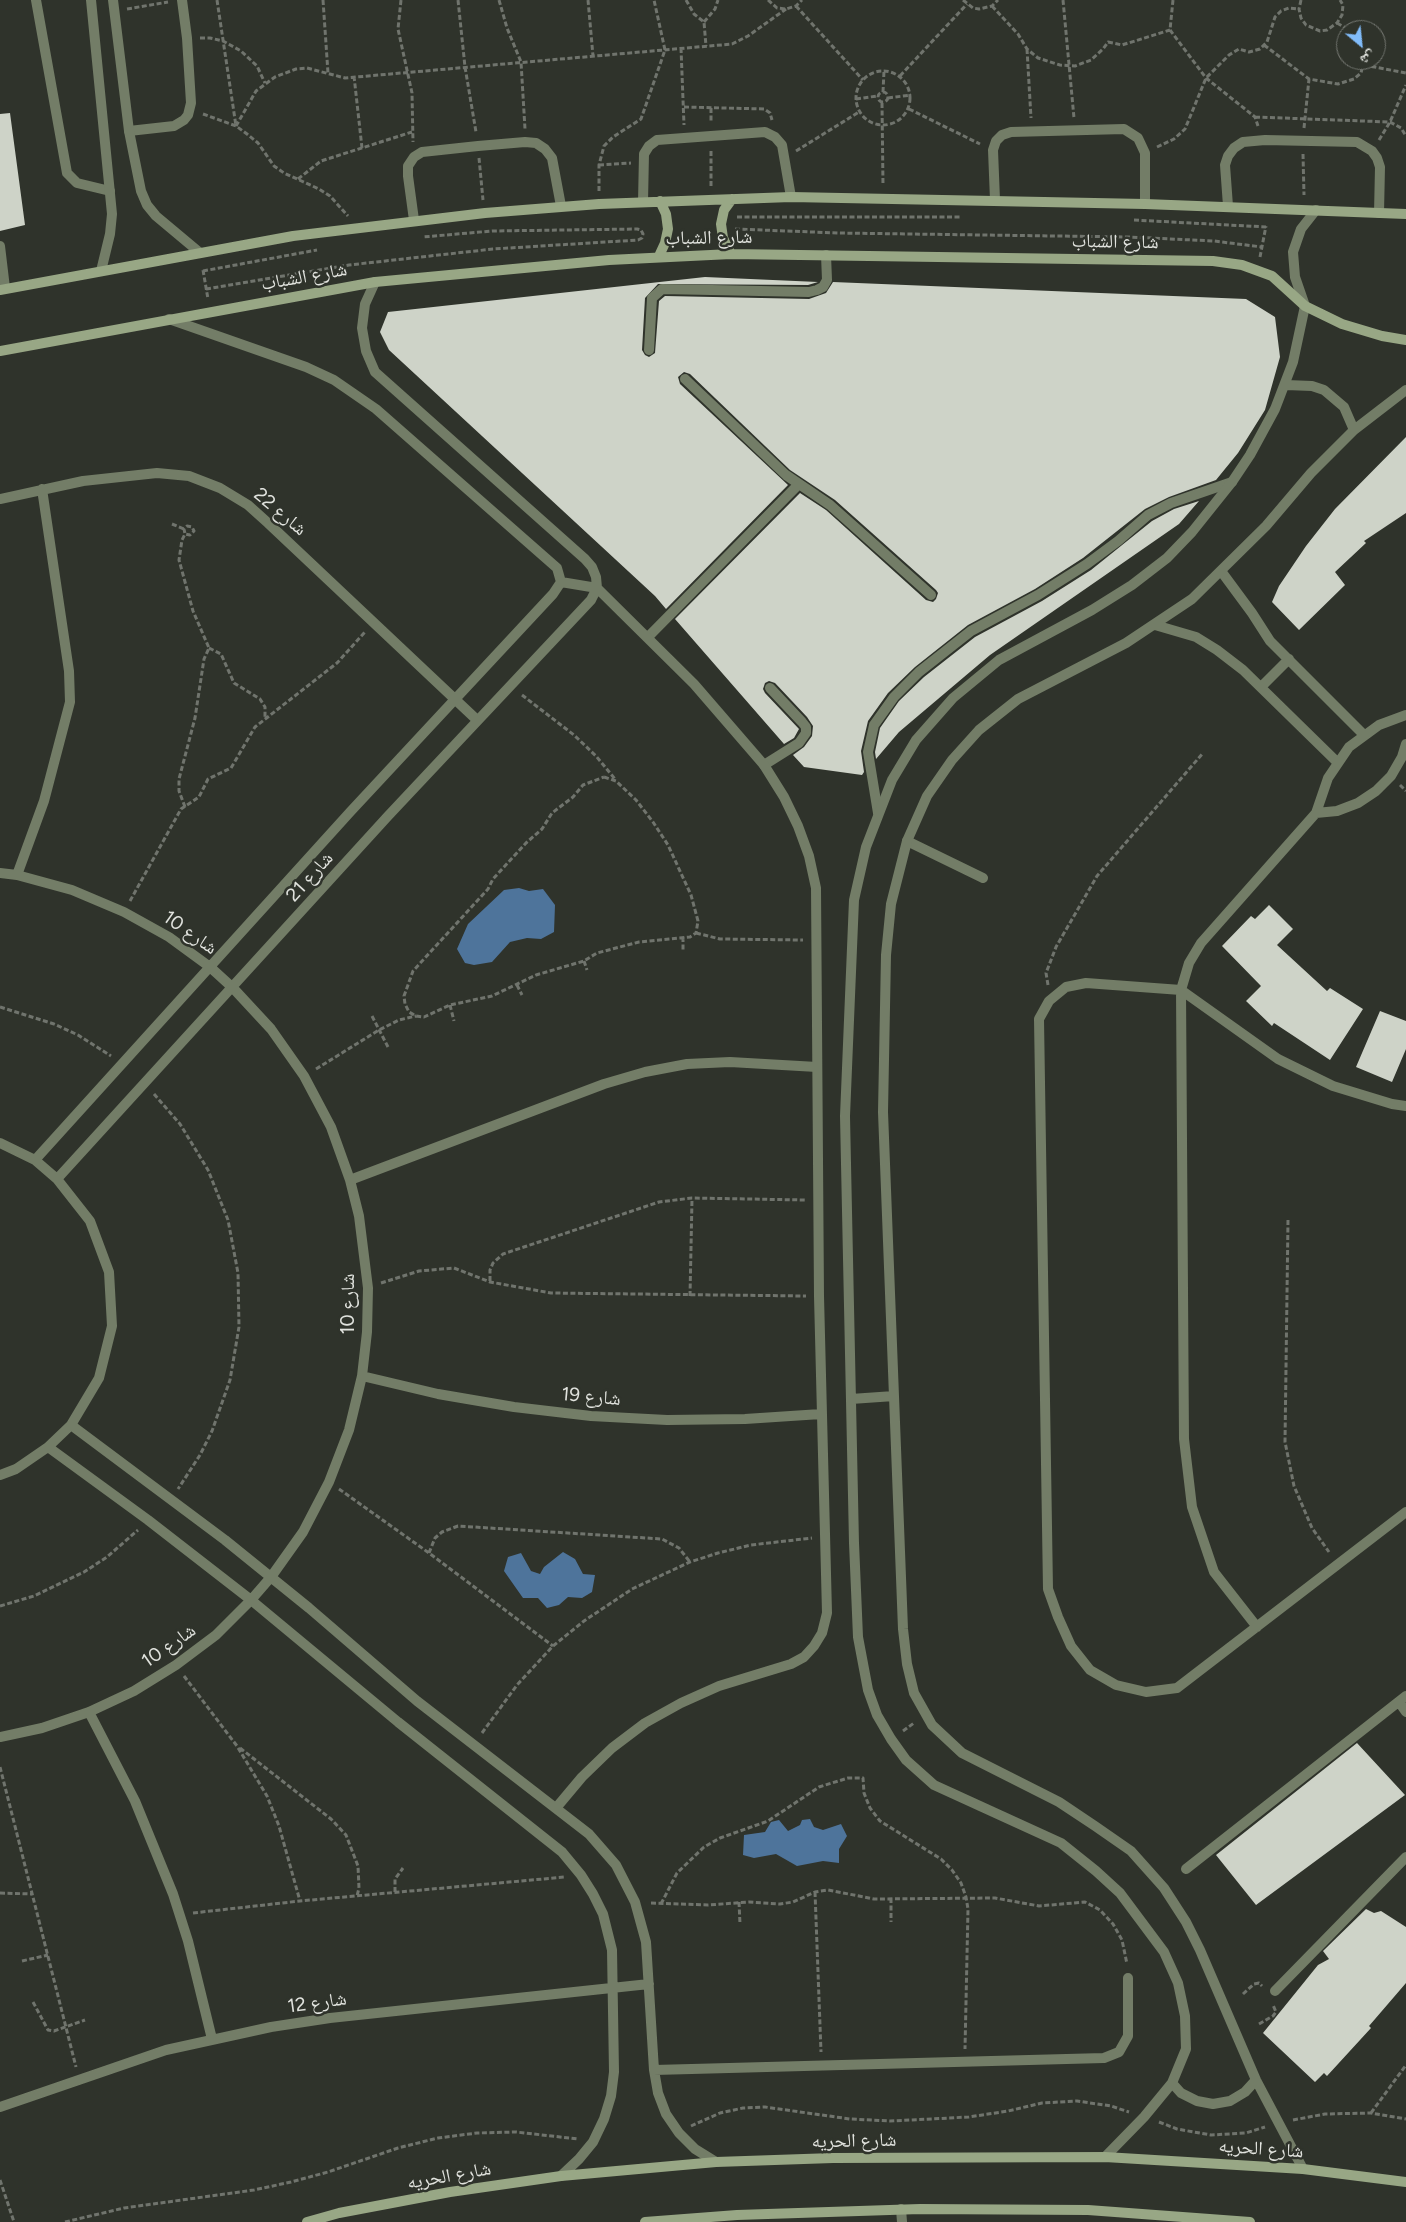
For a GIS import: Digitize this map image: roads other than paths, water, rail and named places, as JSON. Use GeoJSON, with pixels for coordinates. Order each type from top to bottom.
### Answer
{"type":"FeatureCollection","features":[{"type":"Feature","properties":{"kind":"street"},"geometry":{"type":"LineString","coordinates":[[36,0],[67,173],[77,183],[110,191]]}},
{"type":"Feature","properties":{"kind":"street"},"geometry":{"type":"LineString","coordinates":[[91,0],[112,214],[110,234],[101,271]]}},
{"type":"Feature","properties":{"kind":"street"},"geometry":{"type":"LineString","coordinates":[[113,0],[129,131],[142,191],[148,205],[156,216],[199,252]]}},
{"type":"Feature","properties":{"kind":"street"},"geometry":{"type":"LineString","coordinates":[[129,131],[174,126],[184,120],[190,109],[187,38],[182,0]]}},
{"type":"Feature","properties":{"kind":"street"},"geometry":{"type":"LineString","coordinates":[[996,200],[993,150],[996,141],[1002,135],[1011,132],[1124,129],[1138,138],[1145,153],[1145,204]]}},
{"type":"Feature","properties":{"kind":"street"},"geometry":{"type":"LineString","coordinates":[[643,202],[644,154],[649,146],[657,140],[765,132],[775,137],[782,145],[791,197]]}},
{"type":"Feature","properties":{"kind":"street"},"geometry":{"type":"LineString","coordinates":[[1228,206],[1225,165],[1228,156],[1234,148],[1243,142],[1265,140],[1358,142],[1372,151],[1380,167],[1379,213]]}},
{"type":"Feature","properties":{"kind":"street"},"geometry":{"type":"LineString","coordinates":[[414,220],[408,166],[414,157],[422,152],[478,146],[525,142],[536,143],[545,149],[552,158],[561,206]]}},
{"type":"Feature","properties":{"kind":"street","name":"شارع الشباب"},"geometry":{"type":"LineString","coordinates":[[2,289],[199,252],[353,228],[414,220],[561,206],[791,197],[1228,206],[1406,214]]}},
{"type":"Feature","properties":{"kind":"street"},"geometry":{"type":"LineString","coordinates":[[731,254],[723,238],[721,224],[724,210],[732,200]]}},
{"type":"Feature","properties":{"kind":"street"},"geometry":{"type":"LineString","coordinates":[[659,256],[665,243],[668,228],[666,214],[660,201]]}},
{"type":"Feature","properties":{"kind":"street"},"geometry":{"type":"LineString","coordinates":[[1105,2157],[1144,2117],[1172,2083],[1186,2049],[1185,2016],[1178,1983],[1164,1952],[1120,1893],[1061,1843],[934,1785],[906,1760],[891,1739],[877,1715],[868,1690],[858,1637],[845,1116],[854,900],[866,847],[892,780],[916,740],[953,698],[999,660],[1092,610],[1132,585],[1160,564],[1192,532],[1232,482],[1276,409],[1286,385],[1305,306],[1295,277],[1293,252],[1301,229],[1316,210]]}},
{"type":"Feature","properties":{"kind":"street"},"geometry":{"type":"LineString","coordinates":[[0,246],[2,289]]}},
{"type":"Feature","properties":{"kind":"street","name":"شارع الشباب"},"geometry":{"type":"LineString","coordinates":[[0,351],[375,282],[659,256],[731,254],[1212,261],[1242,265],[1272,276],[1305,306],[1342,324],[1382,336],[1406,340]]}},
{"type":"Feature","properties":{"kind":"street"},"geometry":{"type":"LineString","coordinates":[[649,350],[652,298],[662,289],[809,292],[823,287],[827,280],[826,255]]}},
{"type":"Feature","properties":{"kind":"street"},"geometry":{"type":"LineString","coordinates":[[375,282],[365,304],[362,328],[366,351],[376,372],[585,559],[596,577],[597,588]]}},
{"type":"Feature","properties":{"kind":"street"},"geometry":{"type":"LineString","coordinates":[[169,319],[306,367],[334,380],[376,409],[557,568],[561,582],[597,588],[694,684],[764,765],[784,797],[798,826],[809,856],[816,888],[821,1414],[827,1613],[822,1633],[814,1646],[804,1656],[790,1664],[719,1686],[681,1702],[645,1723],[612,1748],[582,1777],[556,1808]]}},
{"type":"Feature","properties":{"kind":"street"},"geometry":{"type":"LineString","coordinates":[[685,379],[773,464],[798,485],[830,506],[931,595]]}},
{"type":"Feature","properties":{"kind":"street"},"geometry":{"type":"LineString","coordinates":[[1286,385],[1312,386],[1324,390],[1344,407],[1354,430]]}},
{"type":"Feature","properties":{"kind":"street"},"geometry":{"type":"LineString","coordinates":[[1303,2169],[1256,2080],[1200,1950],[1186,1922],[1164,1888],[1131,1852],[1059,1802],[962,1753],[932,1725],[914,1693],[907,1664],[903,1629],[883,1112],[886,954],[891,904],[907,841],[927,796],[952,760],[979,730],[1018,699],[1126,643],[1156,625],[1192,599],[1266,526],[1311,474],[1354,430],[1406,390]]}},
{"type":"Feature","properties":{"kind":"street","name":"شارع 22"},"geometry":{"type":"LineString","coordinates":[[0,499],[83,482],[158,473],[189,476],[220,488],[248,505],[477,720]]}},
{"type":"Feature","properties":{"kind":"street"},"geometry":{"type":"LineString","coordinates":[[878,813],[868,752],[874,725],[894,697],[919,672],[970,631],[1038,595],[1087,564],[1148,515],[1180,499],[1232,482]]}},
{"type":"Feature","properties":{"kind":"street"},"geometry":{"type":"LineString","coordinates":[[648,637],[798,485]]}},
{"type":"Feature","properties":{"kind":"street"},"geometry":{"type":"LineString","coordinates":[[17,875],[44,801],[70,702],[69,671],[42,490]]}},
{"type":"Feature","properties":{"kind":"street"},"geometry":{"type":"LineString","coordinates":[[1221,571],[1270,641],[1364,734]]}},
{"type":"Feature","properties":{"kind":"street","name":"شارع 21"},"geometry":{"type":"LineString","coordinates":[[35,1160],[454,698],[553,594],[561,582]]}},
{"type":"Feature","properties":{"kind":"street","name":"شارع 21"},"geometry":{"type":"LineString","coordinates":[[57,1179],[477,720],[591,600],[597,588]]}},
{"type":"Feature","properties":{"kind":"street"},"geometry":{"type":"LineString","coordinates":[[1156,625],[1196,637],[1242,670],[1337,762]]}},
{"type":"Feature","properties":{"kind":"street"},"geometry":{"type":"LineString","coordinates":[[1261,687],[1289,659]]}},
{"type":"Feature","properties":{"kind":"street"},"geometry":{"type":"LineString","coordinates":[[764,765],[799,743],[806,733],[806,727],[770,688]]}},
{"type":"Feature","properties":{"kind":"street"},"geometry":{"type":"LineString","coordinates":[[1257,1627],[1214,1572],[1192,1507],[1184,1439],[1181,990],[1189,963],[1202,943],[1316,813],[1328,778],[1337,762],[1349,747],[1364,734],[1379,725],[1406,715]]}},
{"type":"Feature","properties":{"kind":"street"},"geometry":{"type":"LineString","coordinates":[[1316,813],[1337,810],[1358,803],[1376,791],[1391,776],[1402,757],[1406,744]]}},
{"type":"Feature","properties":{"kind":"street"},"geometry":{"type":"LineString","coordinates":[[907,841],[983,878]]}},
{"type":"Feature","properties":{"kind":"street","name":"شارع 10"},"geometry":{"type":"LineString","coordinates":[[0,873],[17,875],[72,890],[124,912],[169,937],[210,967],[233,988],[271,1029],[304,1076],[331,1127],[350,1180],[359,1216],[368,1288],[367,1332],[362,1376],[349,1430],[329,1482],[303,1532],[271,1577],[216,1635],[176,1665],[134,1691],[89,1712],[42,1728],[0,1737]]}},
{"type":"Feature","properties":{"kind":"street"},"geometry":{"type":"LineString","coordinates":[[1406,1106],[1392,1104],[1333,1086],[1278,1059],[1181,990],[1086,983],[1066,988],[1050,1000],[1040,1019],[1038,1040],[1048,1589],[1071,1646],[1090,1670],[1116,1685],[1146,1692],[1176,1688],[1406,1512]]}},
{"type":"Feature","properties":{"kind":"street"},"geometry":{"type":"LineString","coordinates":[[350,1180],[604,1084],[645,1072],[688,1064],[730,1062],[817,1067]]}},
{"type":"Feature","properties":{"kind":"street"},"geometry":{"type":"LineString","coordinates":[[0,1143],[35,1160],[57,1179],[90,1222],[109,1272],[112,1317],[112,1326],[99,1378],[71,1425],[48,1447],[16,1469],[0,1475]]}},
{"type":"Feature","properties":{"kind":"street","name":"شارع 19"},"geometry":{"type":"LineString","coordinates":[[362,1376],[448,1396],[514,1407],[591,1416],[668,1420],[745,1419],[821,1414]]}},
{"type":"Feature","properties":{"kind":"street"},"geometry":{"type":"LineString","coordinates":[[851,1400],[894,1396]]}},
{"type":"Feature","properties":{"kind":"street"},"geometry":{"type":"LineString","coordinates":[[71,1425],[271,1577],[417,1700],[589,1834],[616,1865],[635,1902],[646,1942],[654,2070],[658,2092],[666,2114],[679,2133],[696,2149],[716,2162]]}},
{"type":"Feature","properties":{"kind":"street"},"geometry":{"type":"LineString","coordinates":[[48,1447],[148,1520],[251,1600],[398,1722],[562,1852],[580,1875],[593,1894],[602,1914],[612,1950],[614,2072],[611,2096],[604,2119],[593,2142],[561,2176]]}},
{"type":"Feature","properties":{"kind":"street"},"geometry":{"type":"LineString","coordinates":[[1186,1869],[1402,1699],[1406,1712]]}},
{"type":"Feature","properties":{"kind":"street"},"geometry":{"type":"LineString","coordinates":[[89,1712],[135,1801],[155,1847],[180,1915],[212,2038]]}},
{"type":"Feature","properties":{"kind":"street"},"geometry":{"type":"LineString","coordinates":[[1275,1991],[1406,1857]]}},
{"type":"Feature","properties":{"kind":"street"},"geometry":{"type":"LineString","coordinates":[[654,2070],[1104,2058],[1120,2052],[1128,2036],[1128,1978]]}},
{"type":"Feature","properties":{"kind":"street","name":"شارع 12"},"geometry":{"type":"LineString","coordinates":[[0,2107],[166,2050],[212,2038],[330,2018],[649,1984]]}},
{"type":"Feature","properties":{"kind":"street"},"geometry":{"type":"LineString","coordinates":[[1172,2083],[1182,2093],[1197,2101],[1213,2104],[1230,2101],[1245,2092],[1256,2080]]}},
{"type":"Feature","properties":{"kind":"street","name":"شارع الحريه"},"geometry":{"type":"LineString","coordinates":[[307,2222],[339,2213],[450,2192],[561,2176],[716,2162],[931,2156],[1105,2157],[1303,2169],[1406,2182]]}},
{"type":"Feature","properties":{"kind":"street"},"geometry":{"type":"LineString","coordinates":[[645,2222],[736,2214],[901,2209],[1088,2210],[1250,2222]]}},
{"type":"Feature","properties":{"kind":"street"},"geometry":{"type":"LineString","coordinates":[[901,2209],[902,2222]]}},
{"type":"Feature","properties":{"kind":"water"},"geometry":{"type":"Polygon","coordinates":[[[519,888],[529,891],[543,889],[555,905],[554,932],[541,939],[527,938],[510,942],[492,962],[474,965],[465,963],[457,949],[468,924],[504,890],[519,888]]]}},
{"type":"Feature","properties":{"kind":"water"},"geometry":{"type":"Polygon","coordinates":[[[563,1552],[575,1559],[583,1574],[595,1575],[592,1592],[582,1598],[568,1597],[559,1605],[547,1608],[538,1598],[523,1598],[504,1571],[508,1557],[521,1553],[531,1571],[540,1574],[544,1567],[563,1552]]]}},
{"type":"Feature","properties":{"kind":"water"},"geometry":{"type":"Polygon","coordinates":[[[810,1819],[814,1827],[823,1830],[841,1824],[847,1836],[839,1849],[839,1863],[823,1861],[797,1866],[776,1854],[754,1858],[743,1855],[744,1835],[765,1832],[771,1822],[779,1820],[788,1831],[800,1825],[802,1820],[810,1819]]]}}]}
